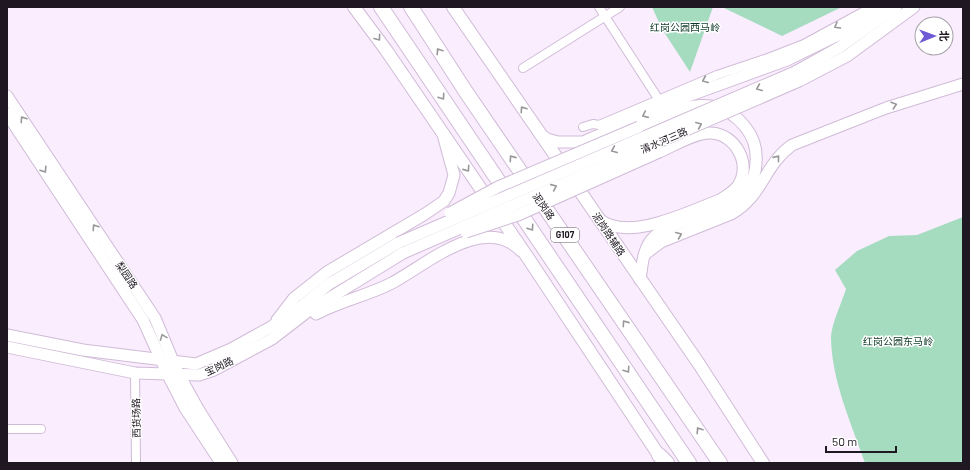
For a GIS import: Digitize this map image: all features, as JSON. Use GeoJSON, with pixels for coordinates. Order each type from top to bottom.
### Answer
{"type":"FeatureCollection","features":[{"type":"Feature","properties":{"kind":"highway","name":"G107"},"geometry":{"type":"LineString","coordinates":[[381,7],[689,463]]}},
{"type":"Feature","properties":{"kind":"highway","name":"泥岗路"},"geometry":{"type":"LineString","coordinates":[[411,7],[466,92],[720,463]]}},
{"type":"Feature","properties":{"kind":"main road"},"geometry":{"type":"LineString","coordinates":[[354,7],[386,50],[528,258],[663,460]]}},
{"type":"Feature","properties":{"kind":"main road","name":"泥岗路辅路"},"geometry":{"type":"LineString","coordinates":[[453,7],[724,401],[763,463]]}},
{"type":"Feature","properties":{"kind":"main road"},"geometry":{"type":"LineString","coordinates":[[540,134],[547,139],[558,142],[583,142],[691,95],[787,60],[842,33],[884,7]]}},
{"type":"Feature","properties":{"kind":"main road","name":"清水河三路"},"geometry":{"type":"LineString","coordinates":[[797,77],[896,7]]}},
{"type":"Feature","properties":{"kind":"main road","name":"清水河三路"},"geometry":{"type":"LineString","coordinates":[[400,248],[848,56],[914,7]]}},
{"type":"Feature","properties":{"kind":"main road"},"geometry":{"type":"LineString","coordinates":[[645,254],[661,242],[731,214],[742,208],[759,189],[772,164],[780,154],[792,145],[886,108],[963,84]]}},
{"type":"Feature","properties":{"kind":"main road","name":"梨园路"},"geometry":{"type":"LineString","coordinates":[[7,96],[155,318],[173,363],[172,373],[185,408],[221,463]]}},
{"type":"Feature","properties":{"kind":"main road"},"geometry":{"type":"LineString","coordinates":[[400,248],[498,187],[685,108],[712,106],[722,109],[739,120],[751,135],[756,157],[753,178],[742,195],[723,208],[660,232],[648,243],[640,280]]}},
{"type":"Feature","properties":{"kind":"main road","name":"梨园路"},"geometry":{"type":"LineString","coordinates":[[7,114],[143,320],[161,361],[172,373],[194,404],[232,463]]}},
{"type":"Feature","properties":{"kind":"main road"},"geometry":{"type":"LineString","coordinates":[[271,327],[303,289],[327,272],[425,214],[444,201],[450,193],[454,175],[443,134]]}},
{"type":"Feature","properties":{"kind":"main road"},"geometry":{"type":"LineString","coordinates":[[400,248],[506,220],[701,134],[718,134],[725,136],[737,147],[741,161],[741,177],[738,186],[730,194],[720,200],[650,226],[611,226],[597,217]]}},
{"type":"Feature","properties":{"kind":"main road"},"geometry":{"type":"LineString","coordinates":[[272,339],[325,309],[390,284],[446,251],[485,236],[506,239],[512,242],[528,258]]}},
{"type":"Feature","properties":{"kind":"main road","name":"宝岗路"},"geometry":{"type":"LineString","coordinates":[[7,335],[83,350],[173,363],[196,364],[205,362],[271,327],[293,314],[329,284],[400,248]]}},
{"type":"Feature","properties":{"kind":"main road","name":"宝岗路"},"geometry":{"type":"LineString","coordinates":[[7,346],[135,373],[199,375],[214,370],[272,339],[307,312],[400,248]]}},
{"type":"Feature","properties":{"kind":"street"},"geometry":{"type":"LineString","coordinates":[[599,7],[659,100]]}},
{"type":"Feature","properties":{"kind":"street"},"geometry":{"type":"LineString","coordinates":[[523,68],[620,7]]}},
{"type":"Feature","properties":{"kind":"street"},"geometry":{"type":"LineString","coordinates":[[583,127],[592,124],[599,125],[717,75],[804,44],[872,7]]}},
{"type":"Feature","properties":{"kind":"street","name":"西货场路"},"geometry":{"type":"LineString","coordinates":[[135,373],[136,463]]}},
{"type":"Feature","properties":{"kind":"street"},"geometry":{"type":"LineString","coordinates":[[7,429],[41,429]]}},
{"type":"Feature","properties":{"kind":"green space","name":"红岗公园西马岭"},"geometry":{"type":"Polygon","coordinates":[[[652,7],[713,7],[690,72],[662,29],[652,7]]]}},
{"type":"Feature","properties":{"kind":"green space","name":"红岗公园西马岭"},"geometry":{"type":"Polygon","coordinates":[[[722,7],[842,7],[782,36],[722,7]]]}},
{"type":"Feature","properties":{"kind":"green space","name":"红岗公园东马岭"},"geometry":{"type":"Polygon","coordinates":[[[963,217],[963,463],[865,463],[848,417],[834,368],[831,336],[835,319],[846,289],[835,270],[857,251],[889,236],[917,235],[963,217]]]}}]}
